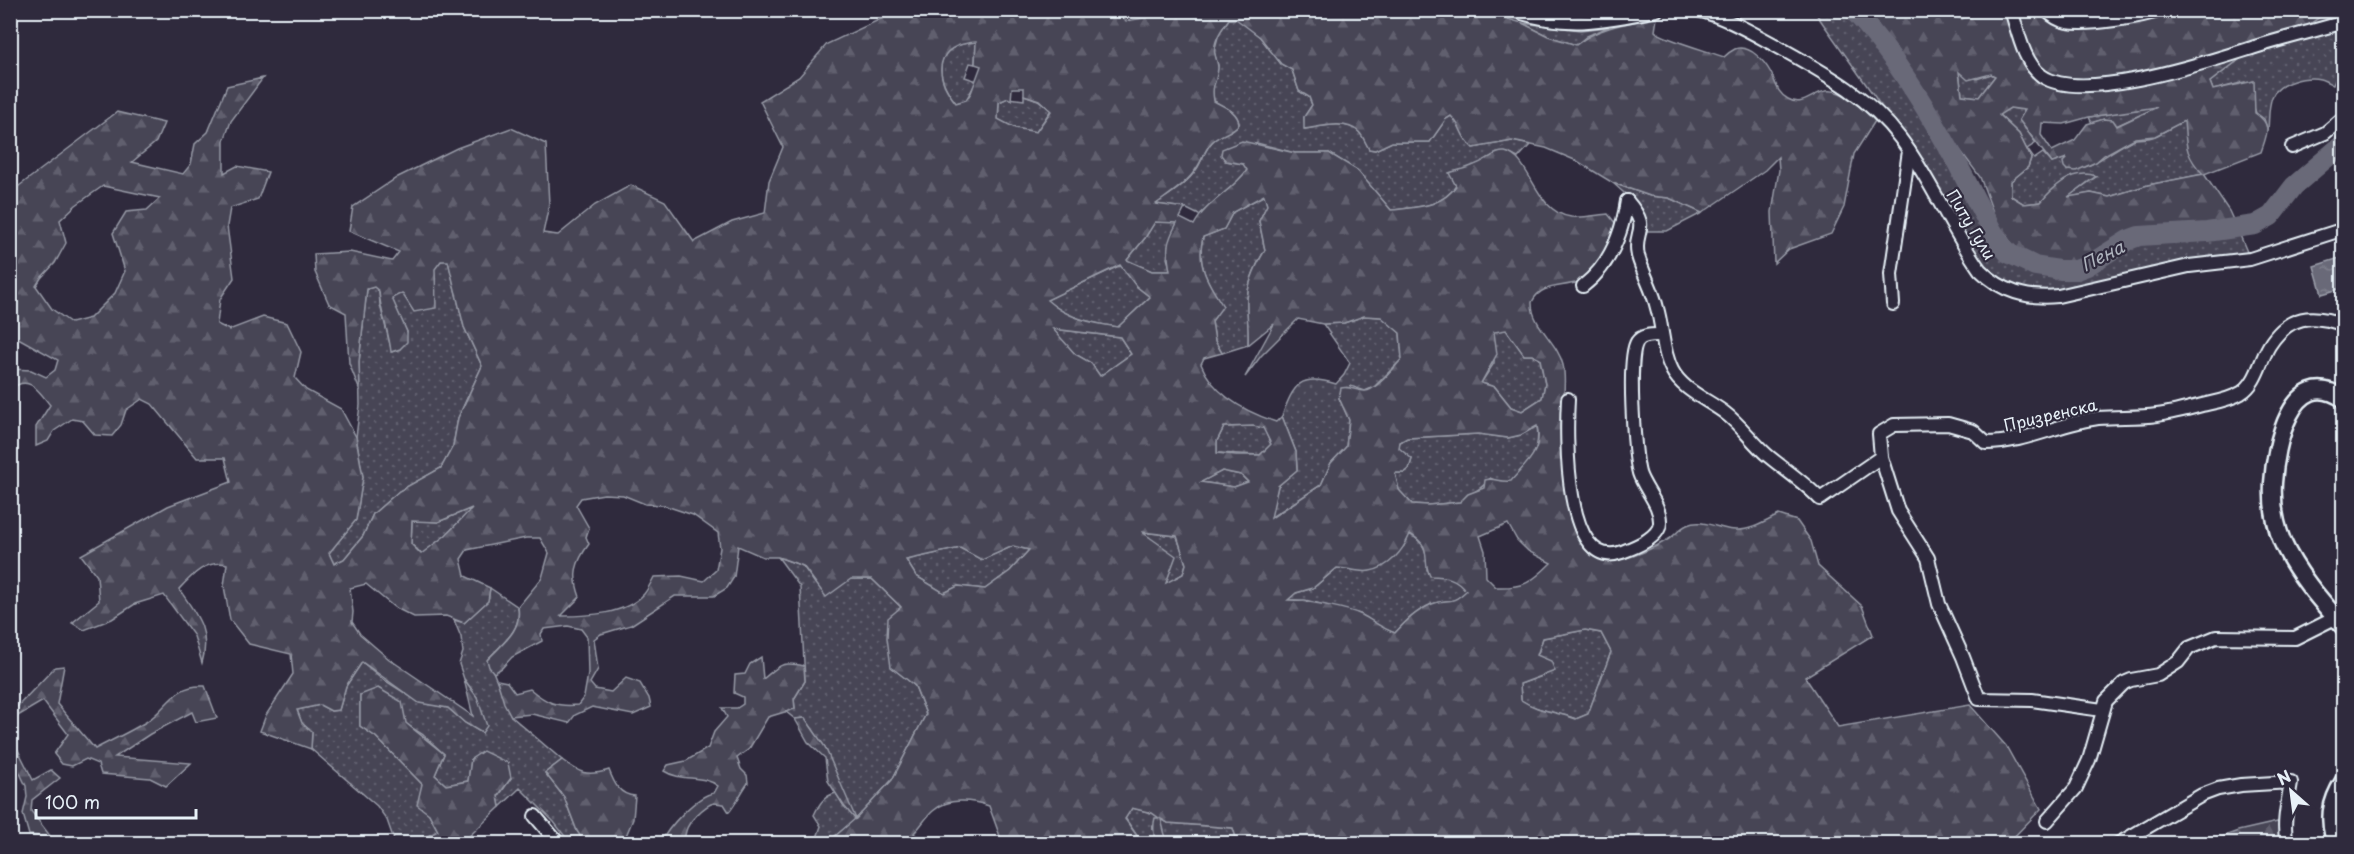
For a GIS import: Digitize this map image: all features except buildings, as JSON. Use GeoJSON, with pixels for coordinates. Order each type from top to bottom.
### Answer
{"type":"FeatureCollection","features":[{"type":"Feature","properties":{"kind":"main road"},"geometry":{"type":"LineString","coordinates":[[2339,623],[2306,581],[2282,541],[2274,505],[2273,485],[2283,431],[2296,402],[2320,390],[2331,391],[2343,399]]}},
{"type":"Feature","properties":{"kind":"main road"},"geometry":{"type":"LineString","coordinates":[[2336,843],[2330,813],[2343,781]]}},
{"type":"Feature","properties":{"kind":"street"},"geometry":{"type":"LineString","coordinates":[[1513,10],[1542,19],[1574,23],[1617,19],[1658,10]]}},
{"type":"Feature","properties":{"kind":"street","name":"Питу Гули"},"geometry":{"type":"LineString","coordinates":[[1698,10],[1750,32],[1860,96],[1880,114],[1909,151],[1980,270],[1999,286],[2014,293],[2030,297],[2067,294],[2189,266],[2250,259],[2343,229]]}},
{"type":"Feature","properties":{"kind":"street"},"geometry":{"type":"LineString","coordinates":[[2011,10],[2023,46],[2034,68],[2050,80],[2065,86],[2095,84],[2174,72],[2343,22]]}},
{"type":"Feature","properties":{"kind":"street"},"geometry":{"type":"LineString","coordinates":[[2046,10],[2061,20],[2070,22],[2122,18],[2162,10]]}},
{"type":"Feature","properties":{"kind":"street"},"geometry":{"type":"LineString","coordinates":[[2292,147],[2325,133],[2343,117]]}},
{"type":"Feature","properties":{"kind":"street"},"geometry":{"type":"LineString","coordinates":[[1893,304],[1891,274],[1909,151]]}},
{"type":"Feature","properties":{"kind":"street"},"geometry":{"type":"LineString","coordinates":[[1583,286],[1593,279],[1610,257],[1627,201],[1640,220],[1637,252],[1657,307],[1668,361],[1674,375],[1687,388],[1727,414],[1767,455],[1804,483],[1820,499],[1881,457],[1898,511],[1928,558],[1939,604],[1979,699],[2032,700],[2102,710]]}},
{"type":"Feature","properties":{"kind":"street","name":"Призренска"},"geometry":{"type":"LineString","coordinates":[[1881,457],[1879,434],[1894,425],[1948,424],[1973,431],[1986,443],[1997,443],[2030,437],[2097,418],[2156,415],[2226,400],[2242,392],[2251,383],[2270,345],[2284,330],[2301,318],[2324,318],[2343,325]]}},
{"type":"Feature","properties":{"kind":"street"},"geometry":{"type":"LineString","coordinates":[[1568,399],[1567,442],[1578,523],[1588,542],[1599,553],[1607,555],[1623,552],[1648,539],[1658,530],[1660,524],[1636,462],[1633,425],[1633,358],[1639,339],[1662,335]]}},
{"type":"Feature","properties":{"kind":"street"},"geometry":{"type":"LineString","coordinates":[[2047,821],[2076,788],[2090,760],[2106,701],[2124,683],[2158,675],[2178,662],[2189,648],[2216,637],[2295,638],[2339,623]]}},
{"type":"Feature","properties":{"kind":"street"},"geometry":{"type":"LineString","coordinates":[[2118,843],[2202,795],[2218,789],[2291,782],[2286,818],[2287,843]]}},
{"type":"Feature","properties":{"kind":"street"},"geometry":{"type":"LineString","coordinates":[[535,816],[559,843]]}},
{"type":"Feature","properties":{"kind":"green space"},"geometry":{"type":"Polygon","coordinates":[[[1116,10],[1126,21],[1149,17],[1153,10],[1481,11],[1522,23],[1548,36],[1576,45],[1604,29],[1657,18],[1655,31],[1676,41],[1724,57],[1735,49],[1751,51],[1761,59],[1781,94],[1788,99],[1803,101],[1826,91],[1846,96],[1875,121],[1854,154],[1844,207],[1831,234],[1789,249],[1774,263],[1772,212],[1779,170],[1778,157],[1765,170],[1702,213],[1669,198],[1650,196],[1613,183],[1577,161],[1546,148],[1512,141],[1473,148],[1451,116],[1446,119],[1430,142],[1392,142],[1375,150],[1369,149],[1359,132],[1347,126],[1332,125],[1304,129],[1304,117],[1312,105],[1309,97],[1299,91],[1292,70],[1281,64],[1260,37],[1236,19],[1229,19],[1218,36],[1214,49],[1218,68],[1213,95],[1214,101],[1233,113],[1239,124],[1212,142],[1189,178],[1156,204],[1185,208],[1180,218],[1194,225],[1205,210],[1247,170],[1243,164],[1226,161],[1221,155],[1222,149],[1242,141],[1295,153],[1329,153],[1357,170],[1391,210],[1419,207],[1443,199],[1456,186],[1449,173],[1505,152],[1514,156],[1541,196],[1559,213],[1571,217],[1608,214],[1616,224],[1603,257],[1592,272],[1578,282],[1546,289],[1532,302],[1536,319],[1556,349],[1563,365],[1565,380],[1563,407],[1570,499],[1576,530],[1582,544],[1591,554],[1603,560],[1619,560],[1657,546],[1684,526],[1693,523],[1742,530],[1779,515],[1797,521],[1811,541],[1818,566],[1862,606],[1873,635],[1805,677],[1838,727],[1970,705],[2006,746],[2041,809],[2007,844],[1238,844],[1233,828],[1168,823],[1161,819],[1167,843],[1154,844],[1154,821],[1155,818],[1159,818],[1152,813],[1132,808],[1125,819],[1142,843],[1006,844],[1001,839],[989,806],[960,801],[946,803],[928,816],[914,833],[922,843],[811,843],[834,837],[855,819],[828,781],[825,758],[808,742],[795,719],[805,718],[825,747],[856,819],[892,780],[926,714],[915,686],[891,667],[887,638],[888,618],[901,607],[872,579],[851,579],[826,597],[803,566],[778,557],[763,557],[738,546],[734,577],[727,588],[714,596],[675,596],[631,625],[601,634],[594,639],[598,669],[590,683],[595,689],[611,692],[626,678],[640,683],[649,698],[651,707],[633,715],[592,707],[575,715],[569,723],[532,714],[511,716],[504,703],[497,680],[507,682],[515,693],[530,689],[552,703],[578,705],[584,697],[588,674],[587,637],[581,629],[568,626],[544,629],[541,634],[542,641],[512,657],[494,673],[487,660],[514,630],[518,607],[542,578],[549,553],[540,538],[526,538],[467,550],[461,559],[465,576],[490,588],[488,601],[464,623],[446,616],[414,617],[394,607],[366,584],[350,588],[352,622],[360,634],[389,659],[473,716],[464,679],[477,697],[487,726],[482,733],[465,723],[448,708],[419,703],[362,662],[346,686],[339,710],[331,711],[320,705],[297,710],[302,723],[312,732],[311,749],[260,731],[266,715],[293,674],[291,654],[249,644],[230,620],[224,586],[227,564],[213,564],[200,569],[179,589],[201,624],[205,642],[202,663],[194,636],[164,595],[135,604],[112,619],[84,630],[72,623],[99,601],[97,576],[81,555],[168,506],[231,482],[225,458],[197,458],[152,404],[142,399],[126,410],[121,425],[112,436],[95,435],[83,421],[72,419],[54,431],[48,441],[36,446],[36,427],[50,405],[33,386],[23,383],[11,389],[11,369],[31,370],[46,377],[55,370],[58,360],[11,334],[11,192],[117,112],[164,123],[156,142],[132,162],[183,174],[191,164],[195,144],[208,132],[227,86],[263,78],[231,121],[224,141],[224,173],[237,166],[268,172],[258,199],[230,208],[227,226],[234,278],[220,299],[217,324],[229,330],[263,317],[287,323],[301,352],[295,378],[306,390],[341,409],[356,437],[363,477],[356,520],[329,553],[334,564],[344,559],[363,536],[373,514],[399,491],[441,468],[453,446],[458,418],[482,366],[464,327],[448,261],[441,261],[435,269],[436,308],[414,312],[402,293],[392,298],[407,332],[407,342],[400,349],[391,352],[379,291],[374,287],[367,289],[359,362],[360,391],[349,363],[346,313],[329,304],[315,272],[314,254],[350,252],[392,261],[399,252],[349,231],[353,207],[398,177],[457,148],[511,128],[546,144],[549,205],[543,233],[558,235],[595,205],[631,185],[665,201],[694,242],[732,222],[765,213],[769,181],[783,147],[760,101],[799,77],[827,44],[898,11],[1116,10]],[[976,42],[962,44],[945,55],[941,72],[944,82],[956,103],[966,100],[981,66],[975,64],[976,42]],[[1012,88],[1011,100],[1008,98],[999,102],[998,119],[1015,128],[1036,132],[1051,111],[1039,100],[1024,95],[1024,88],[1012,88]],[[103,186],[76,205],[60,220],[66,243],[55,263],[36,286],[52,309],[71,323],[90,318],[115,293],[125,271],[113,233],[126,212],[147,210],[160,198],[103,186]],[[1264,195],[1233,212],[1224,229],[1203,237],[1202,265],[1208,281],[1223,306],[1212,321],[1215,341],[1222,353],[1204,358],[1201,364],[1206,375],[1222,393],[1242,407],[1276,422],[1282,416],[1296,452],[1297,470],[1278,486],[1271,518],[1321,485],[1331,463],[1346,447],[1349,420],[1339,398],[1341,388],[1365,391],[1379,383],[1402,359],[1400,333],[1381,317],[1364,316],[1344,323],[1323,324],[1298,319],[1261,356],[1245,377],[1274,324],[1248,345],[1248,291],[1255,269],[1265,250],[1259,221],[1267,205],[1264,195]],[[1155,222],[1127,260],[1152,271],[1170,271],[1168,246],[1177,223],[1155,222]],[[1120,265],[1047,300],[1063,312],[1089,322],[1118,327],[1150,297],[1136,286],[1120,265]],[[1053,329],[1075,354],[1091,363],[1100,376],[1131,354],[1120,337],[1053,329]],[[1506,330],[1494,332],[1497,354],[1481,383],[1495,387],[1511,407],[1522,411],[1542,398],[1545,384],[1540,359],[1532,355],[1524,355],[1506,330]],[[1537,426],[1521,435],[1508,438],[1478,434],[1407,438],[1400,442],[1399,448],[1412,459],[1409,469],[1404,473],[1395,473],[1399,490],[1412,504],[1460,502],[1468,494],[1484,488],[1485,480],[1511,481],[1532,456],[1538,443],[1537,426]],[[1224,427],[1217,441],[1217,453],[1260,455],[1271,444],[1263,428],[1224,427]],[[1222,471],[1201,482],[1234,487],[1248,482],[1241,475],[1222,471]],[[604,494],[581,498],[576,505],[589,528],[586,537],[589,544],[576,569],[576,582],[580,597],[561,616],[594,615],[627,606],[644,594],[654,577],[681,576],[704,581],[716,570],[720,548],[718,533],[693,515],[663,505],[645,504],[623,495],[604,494]],[[472,508],[438,522],[412,521],[411,544],[421,554],[446,535],[472,508]],[[1508,524],[1480,536],[1485,551],[1486,577],[1496,587],[1520,585],[1532,580],[1551,563],[1528,551],[1517,540],[1508,524]],[[1142,532],[1176,556],[1166,583],[1183,574],[1186,564],[1177,536],[1142,532]],[[1410,534],[1394,558],[1370,571],[1337,568],[1313,588],[1296,593],[1288,600],[1304,601],[1355,612],[1395,633],[1421,610],[1438,602],[1456,599],[1466,591],[1459,583],[1451,579],[1430,576],[1425,549],[1410,534]],[[1013,546],[982,560],[960,548],[906,560],[916,576],[944,593],[958,586],[985,589],[1010,571],[1029,550],[1013,546]],[[1585,630],[1543,638],[1537,655],[1551,661],[1555,671],[1520,684],[1521,700],[1541,709],[1576,719],[1588,714],[1611,652],[1601,633],[1585,630]]]}},
{"type":"Feature","properties":{"kind":"green space"},"geometry":{"type":"Polygon","coordinates":[[[1983,10],[2279,10],[2278,12],[2281,13],[2301,17],[2328,11],[2304,28],[2257,46],[2210,82],[2213,90],[2254,81],[2255,113],[2261,117],[2267,130],[2261,152],[2204,174],[2234,222],[2134,232],[2083,259],[2060,266],[2039,263],[2025,257],[2010,241],[1997,223],[1980,177],[1926,104],[1868,16],[1861,11],[1957,11],[1953,15],[1962,19],[1983,10]],[[1959,72],[1962,95],[1979,97],[1995,76],[1991,74],[1968,80],[1959,72]],[[2157,107],[2089,117],[2064,124],[2042,123],[2041,135],[2052,151],[2075,140],[2087,124],[2104,119],[2113,120],[2117,126],[2157,107]],[[2010,108],[1999,115],[2019,134],[2031,158],[2028,167],[2011,181],[2011,196],[2024,204],[2041,202],[2058,185],[2080,174],[2096,176],[2068,197],[2091,193],[2109,197],[2148,185],[2203,174],[2190,155],[2184,121],[2155,136],[2135,138],[2096,162],[2076,171],[2067,170],[2064,167],[2063,162],[2067,158],[2052,163],[2019,120],[2025,110],[2010,108]]]}},
{"type":"Feature","properties":{"kind":"green space"},"geometry":{"type":"Polygon","coordinates":[[[1814,11],[1853,11],[1868,28],[1896,64],[1921,102],[1956,161],[1999,242],[2017,257],[2040,268],[2077,270],[2095,263],[2126,242],[2140,236],[2164,233],[2205,233],[2237,228],[2250,259],[2058,296],[1992,282],[1875,97],[1814,11]]]}},
{"type":"Feature","properties":{"kind":"green space"},"geometry":{"type":"Polygon","coordinates":[[[2328,11],[2337,11],[2321,23],[2336,25],[2344,60],[2333,85],[2320,79],[2307,78],[2280,87],[2272,97],[2268,131],[2264,119],[2256,113],[2245,82],[2213,90],[2210,82],[2257,46],[2304,28],[2328,11]]]}},
{"type":"Feature","properties":{"kind":"green space"},"geometry":{"type":"Polygon","coordinates":[[[1237,18],[1260,37],[1281,64],[1292,70],[1299,91],[1309,97],[1312,105],[1304,117],[1305,129],[1332,125],[1347,126],[1359,132],[1369,149],[1375,150],[1392,142],[1430,142],[1446,119],[1451,116],[1473,148],[1512,141],[1530,145],[1518,158],[1501,153],[1475,166],[1450,173],[1456,186],[1443,199],[1419,207],[1391,210],[1357,170],[1329,153],[1295,153],[1257,143],[1226,161],[1244,164],[1247,170],[1241,179],[1199,215],[1185,208],[1155,204],[1189,178],[1212,142],[1239,124],[1233,113],[1214,101],[1212,88],[1217,76],[1218,65],[1214,52],[1219,33],[1229,19],[1237,18]]]}},
{"type":"Feature","properties":{"kind":"green space"},"geometry":{"type":"Polygon","coordinates":[[[1522,23],[1580,30],[1609,27],[1587,36],[1576,45],[1548,36],[1522,23]]]}},
{"type":"Feature","properties":{"kind":"green space"},"geometry":{"type":"Polygon","coordinates":[[[976,42],[975,64],[970,63],[965,77],[977,81],[966,100],[956,103],[944,82],[941,72],[942,63],[945,55],[952,49],[962,44],[976,42]]]}},
{"type":"Feature","properties":{"kind":"green space"},"geometry":{"type":"Polygon","coordinates":[[[1959,71],[1977,79],[1991,74],[1995,76],[1979,97],[1962,95],[1959,71]]]}},
{"type":"Feature","properties":{"kind":"green space"},"geometry":{"type":"Polygon","coordinates":[[[1024,95],[1038,100],[1051,110],[1036,132],[1015,128],[998,120],[999,102],[1008,98],[1024,100],[1024,95]]]}},
{"type":"Feature","properties":{"kind":"green space"},"geometry":{"type":"Polygon","coordinates":[[[2160,106],[2116,126],[2104,119],[2092,123],[2089,117],[2160,106]]]}},
{"type":"Feature","properties":{"kind":"green space"},"geometry":{"type":"Polygon","coordinates":[[[2010,108],[2025,110],[2019,120],[2036,143],[2027,149],[2034,159],[2043,153],[2052,163],[2069,157],[2067,170],[2084,167],[2132,140],[2152,137],[2185,120],[2204,174],[2148,185],[2109,197],[2091,193],[2066,198],[2096,177],[2080,175],[2065,180],[2041,202],[2024,204],[2011,196],[2011,181],[2028,167],[2031,158],[2019,134],[1998,114],[2010,108]]]}},
{"type":"Feature","properties":{"kind":"green space"},"geometry":{"type":"Polygon","coordinates":[[[1613,183],[1650,196],[1669,198],[1702,213],[1667,231],[1646,231],[1633,201],[1613,183]]]}},
{"type":"Feature","properties":{"kind":"green space"},"geometry":{"type":"Polygon","coordinates":[[[1265,195],[1267,205],[1259,221],[1265,250],[1255,269],[1248,291],[1248,345],[1222,353],[1215,341],[1212,321],[1222,306],[1202,265],[1203,237],[1224,229],[1233,212],[1265,195]]]}},
{"type":"Feature","properties":{"kind":"green space"},"geometry":{"type":"Polygon","coordinates":[[[1155,221],[1177,222],[1167,258],[1171,271],[1152,271],[1126,261],[1145,238],[1155,221]]]}},
{"type":"Feature","properties":{"kind":"green space"},"geometry":{"type":"Polygon","coordinates":[[[448,260],[464,327],[482,366],[458,418],[453,446],[441,468],[399,491],[373,514],[363,536],[344,559],[333,564],[329,553],[356,520],[363,477],[356,437],[360,405],[359,362],[367,289],[374,287],[379,291],[380,305],[392,352],[400,349],[407,332],[391,298],[418,282],[440,261],[448,260]]]}},
{"type":"Feature","properties":{"kind":"green space"},"geometry":{"type":"Polygon","coordinates":[[[1121,265],[1136,286],[1150,297],[1118,327],[1080,319],[1046,300],[1121,265]]]}},
{"type":"Feature","properties":{"kind":"green space"},"geometry":{"type":"Polygon","coordinates":[[[1364,316],[1382,317],[1400,333],[1402,359],[1374,387],[1365,391],[1351,386],[1339,398],[1349,420],[1346,447],[1331,463],[1321,485],[1270,518],[1278,486],[1297,470],[1296,452],[1282,416],[1290,396],[1300,384],[1306,381],[1336,384],[1350,363],[1323,324],[1344,323],[1364,316]]]}},
{"type":"Feature","properties":{"kind":"green space"},"geometry":{"type":"Polygon","coordinates":[[[1052,329],[1120,337],[1131,354],[1100,376],[1091,363],[1075,354],[1052,329]]]}},
{"type":"Feature","properties":{"kind":"green space"},"geometry":{"type":"Polygon","coordinates":[[[1507,329],[1524,355],[1532,355],[1540,359],[1545,384],[1542,398],[1522,411],[1511,407],[1495,387],[1481,383],[1494,363],[1494,331],[1507,329]]]}},
{"type":"Feature","properties":{"kind":"green space"},"geometry":{"type":"Polygon","coordinates":[[[1537,426],[1535,451],[1528,463],[1511,482],[1501,483],[1490,478],[1484,486],[1461,502],[1428,505],[1412,504],[1399,490],[1395,473],[1404,473],[1409,469],[1412,459],[1398,448],[1400,442],[1407,438],[1478,434],[1508,438],[1521,435],[1537,426]]]}},
{"type":"Feature","properties":{"kind":"green space"},"geometry":{"type":"Polygon","coordinates":[[[1224,427],[1264,428],[1271,445],[1260,455],[1217,453],[1217,441],[1224,427]]]}},
{"type":"Feature","properties":{"kind":"green space"},"geometry":{"type":"Polygon","coordinates":[[[1222,471],[1241,475],[1248,482],[1234,487],[1200,482],[1222,471]]]}},
{"type":"Feature","properties":{"kind":"green space"},"geometry":{"type":"Polygon","coordinates":[[[474,507],[446,535],[422,554],[411,544],[412,520],[438,522],[474,507]]]}},
{"type":"Feature","properties":{"kind":"green space"},"geometry":{"type":"Polygon","coordinates":[[[1141,532],[1177,536],[1186,564],[1183,574],[1166,584],[1141,532]]]}},
{"type":"Feature","properties":{"kind":"green space"},"geometry":{"type":"Polygon","coordinates":[[[1409,534],[1422,544],[1427,558],[1427,570],[1459,581],[1467,591],[1456,599],[1438,602],[1421,610],[1395,633],[1360,614],[1305,600],[1287,600],[1296,593],[1313,588],[1337,568],[1369,571],[1404,546],[1409,534]]]}},
{"type":"Feature","properties":{"kind":"green space"},"geometry":{"type":"Polygon","coordinates":[[[1013,546],[1029,550],[1010,571],[985,589],[958,586],[944,593],[916,576],[906,560],[960,548],[982,560],[1013,546]]]}},
{"type":"Feature","properties":{"kind":"green space"},"geometry":{"type":"Polygon","coordinates":[[[778,557],[803,566],[816,585],[851,579],[872,579],[902,608],[891,666],[915,686],[926,714],[892,780],[856,819],[834,837],[816,841],[821,826],[814,815],[822,801],[836,793],[844,806],[835,772],[825,747],[805,718],[795,719],[785,711],[795,708],[794,699],[805,681],[800,587],[778,557]]]}},
{"type":"Feature","properties":{"kind":"green space"},"geometry":{"type":"Polygon","coordinates":[[[490,588],[518,607],[518,615],[517,623],[510,636],[488,659],[511,716],[562,760],[545,773],[564,797],[577,831],[585,843],[570,843],[554,822],[520,788],[500,807],[498,797],[511,778],[471,759],[468,781],[446,785],[435,775],[444,754],[422,734],[360,695],[360,726],[376,737],[422,784],[429,814],[438,831],[414,843],[395,843],[387,820],[377,806],[311,749],[312,732],[302,724],[297,710],[320,705],[331,711],[339,710],[346,686],[362,662],[384,680],[419,702],[448,708],[465,723],[482,733],[477,697],[464,679],[459,664],[463,652],[461,637],[454,620],[464,623],[488,601],[490,588]]]}},
{"type":"Feature","properties":{"kind":"green space"},"geometry":{"type":"Polygon","coordinates":[[[1585,630],[1601,633],[1611,652],[1588,714],[1576,719],[1541,709],[1521,700],[1520,684],[1540,677],[1537,656],[1543,638],[1585,630]]]}},
{"type":"Feature","properties":{"kind":"green space"},"geometry":{"type":"Polygon","coordinates":[[[761,657],[763,679],[781,665],[804,666],[805,681],[794,699],[795,709],[768,717],[749,749],[737,758],[741,769],[747,775],[748,783],[729,812],[724,804],[710,804],[687,827],[683,841],[679,839],[672,843],[661,843],[669,829],[683,813],[699,800],[714,793],[718,786],[706,780],[678,776],[664,771],[668,765],[686,761],[708,748],[714,732],[727,717],[722,708],[737,708],[743,704],[743,697],[734,693],[735,675],[745,674],[750,664],[761,657]]]}},
{"type":"Feature","properties":{"kind":"green space"},"geometry":{"type":"Polygon","coordinates":[[[64,666],[57,704],[95,749],[146,722],[178,693],[194,686],[205,686],[217,718],[196,722],[192,712],[150,734],[115,757],[191,763],[166,786],[150,778],[101,774],[98,764],[86,759],[72,766],[62,764],[54,754],[68,734],[43,701],[10,719],[16,708],[55,667],[64,666]]]}},
{"type":"Feature","properties":{"kind":"green space"},"geometry":{"type":"Polygon","coordinates":[[[378,688],[402,702],[406,723],[444,754],[435,775],[446,785],[468,781],[471,759],[483,751],[508,763],[511,778],[498,796],[500,807],[462,843],[414,843],[438,831],[429,814],[417,805],[422,784],[376,737],[360,726],[360,695],[378,688]]]}},
{"type":"Feature","properties":{"kind":"green space"},"geometry":{"type":"Polygon","coordinates":[[[10,734],[33,780],[51,770],[60,778],[32,800],[31,811],[51,837],[29,835],[23,814],[27,797],[26,786],[11,754],[10,734]]]}},
{"type":"Feature","properties":{"kind":"green space"},"geometry":{"type":"Polygon","coordinates":[[[562,760],[584,772],[609,770],[621,791],[635,796],[633,819],[623,843],[585,843],[577,831],[564,797],[545,773],[562,760]]]}},
{"type":"Feature","properties":{"kind":"green space"},"geometry":{"type":"Polygon","coordinates":[[[1132,808],[1152,813],[1168,823],[1233,828],[1238,843],[1167,843],[1160,819],[1152,827],[1155,836],[1154,843],[1142,843],[1125,818],[1132,808]]]}},
{"type":"Feature","properties":{"kind":"green space"},"geometry":{"type":"Polygon","coordinates":[[[2282,821],[2284,843],[2203,844],[2238,831],[2282,821]]]}},
{"type":"Feature","properties":{"kind":"water"},"geometry":{"type":"Polygon","coordinates":[[[2343,257],[2343,288],[2322,294],[2314,266],[2343,257]]]}},
{"type":"Feature","properties":{"kind":"waterway","name":"Пена"},"geometry":{"type":"LineString","coordinates":[[1853,10],[1896,63],[1921,102],[1956,161],[1999,242],[2008,253],[2035,266],[2076,270],[2139,236],[2207,232],[2255,225],[2271,216],[2294,186],[2344,143]]}}]}
